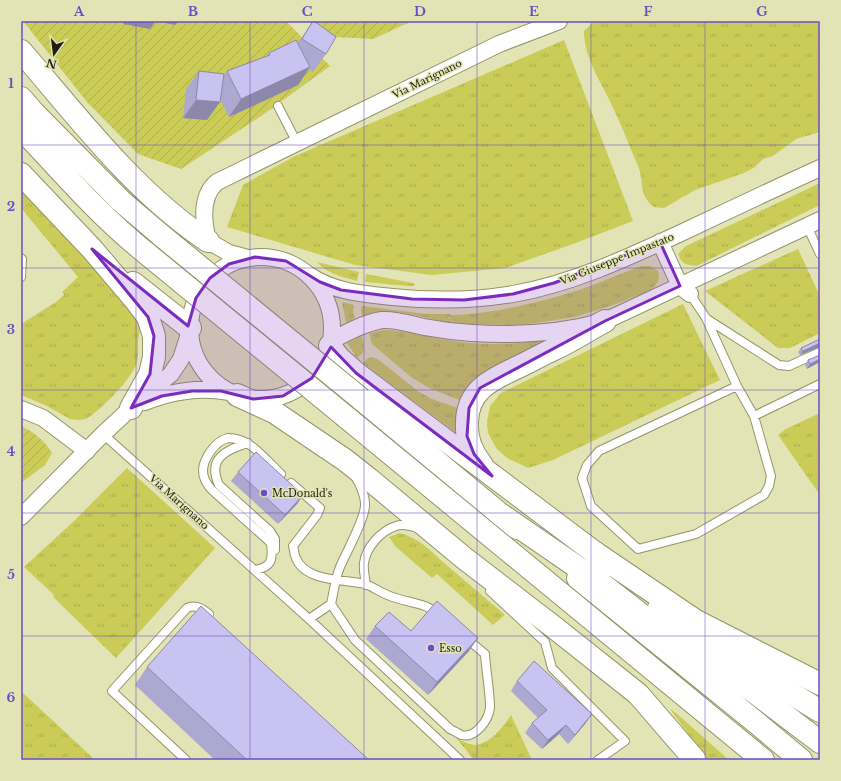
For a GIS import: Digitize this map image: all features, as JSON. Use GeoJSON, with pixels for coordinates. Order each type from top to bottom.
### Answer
{"type":"FeatureCollection","features":[{"type":"Feature","properties":{"kind":"highway"},"geometry":{"type":"LineString","coordinates":[[21,51],[82,122],[133,177],[176,218],[208,241]]}},
{"type":"Feature","properties":{"kind":"highway"},"geometry":{"type":"LineString","coordinates":[[21,98],[121,201],[162,236],[611,606],[801,760]]}},
{"type":"Feature","properties":{"kind":"highway"},"geometry":{"type":"LineString","coordinates":[[21,128],[97,209],[130,241],[758,756]]}},
{"type":"Feature","properties":{"kind":"highway"},"geometry":{"type":"LineString","coordinates":[[21,174],[92,249],[148,317],[154,336],[154,357],[150,374],[131,408]]}},
{"type":"Feature","properties":{"kind":"highway"},"geometry":{"type":"LineString","coordinates":[[92,249],[190,328]]}},
{"type":"Feature","properties":{"kind":"highway"},"geometry":{"type":"LineString","coordinates":[[492,476],[474,454],[467,436],[467,418],[469,408],[477,393],[484,385],[496,377],[556,348],[605,321]]}},
{"type":"Feature","properties":{"kind":"highway"},"geometry":{"type":"LineString","coordinates":[[331,343],[339,358],[356,373],[594,552],[696,620],[820,684]]}},
{"type":"Feature","properties":{"kind":"highway"},"geometry":{"type":"LineString","coordinates":[[237,395],[274,412],[345,460],[464,558],[561,632],[638,694],[695,760]]}},
{"type":"Feature","properties":{"kind":"highway"},"geometry":{"type":"LineString","coordinates":[[503,516],[599,582],[692,654],[752,691],[820,742]]}},
{"type":"Feature","properties":{"kind":"highway"},"geometry":{"type":"LineString","coordinates":[[594,552],[643,596],[700,638],[820,711]]}},
{"type":"Feature","properties":{"kind":"highway"},"geometry":{"type":"LineString","coordinates":[[758,724],[813,760]]}},
{"type":"Feature","properties":{"kind":"street","name":"Via Marignano"},"geometry":{"type":"LineString","coordinates":[[208,241],[204,222],[205,202],[210,189],[217,182],[499,44],[559,21]]}},
{"type":"Feature","properties":{"kind":"street","name":"Via Giuseppe Impastato"},"geometry":{"type":"LineString","coordinates":[[308,275],[334,288],[360,294],[437,300],[464,300],[513,294],[554,283],[603,266],[660,242],[820,168]]}},
{"type":"Feature","properties":{"kind":"street"},"geometry":{"type":"LineString","coordinates":[[331,343],[362,326],[386,320],[400,321],[454,332],[505,335],[570,329],[605,321],[685,290],[813,223]]}},
{"type":"Feature","properties":{"kind":"street"},"geometry":{"type":"LineString","coordinates":[[208,241],[229,253],[248,258]]}},
{"type":"Feature","properties":{"kind":"street"},"geometry":{"type":"LineString","coordinates":[[660,242],[685,290]]}},
{"type":"Feature","properties":{"kind":"street"},"geometry":{"type":"LineString","coordinates":[[21,517],[103,434],[131,408],[165,380],[176,369],[184,353],[194,304],[201,290],[214,274],[229,264],[248,258],[268,257],[283,260],[298,267],[320,288],[329,306],[332,324],[331,343],[325,360],[319,370],[297,390],[283,396],[268,399],[253,399],[221,391],[208,390],[177,392],[131,408]]}},
{"type":"Feature","properties":{"kind":"street"},"geometry":{"type":"LineString","coordinates":[[190,328],[193,348],[202,368],[219,385],[237,395]]}},
{"type":"Feature","properties":{"kind":"street"},"geometry":{"type":"LineString","coordinates":[[21,409],[43,418],[87,451]]}},
{"type":"Feature","properties":{"kind":"lane"},"geometry":{"type":"LineString","coordinates":[[278,106],[298,143]]}},
{"type":"Feature","properties":{"kind":"lane"},"geometry":{"type":"LineString","coordinates":[[813,223],[820,254]]}},
{"type":"Feature","properties":{"kind":"lane"},"geometry":{"type":"LineString","coordinates":[[21,258],[21,277]]}},
{"type":"Feature","properties":{"kind":"lane"},"geometry":{"type":"LineString","coordinates":[[685,290],[706,318],[737,386],[754,416],[771,476],[769,486],[764,495],[696,534],[638,549],[592,506],[582,478],[587,465],[599,451],[737,386]]}},
{"type":"Feature","properties":{"kind":"lane"},"geometry":{"type":"LineString","coordinates":[[706,318],[779,365],[789,366],[820,352]]}},
{"type":"Feature","properties":{"kind":"lane"},"geometry":{"type":"LineString","coordinates":[[754,416],[820,384]]}},
{"type":"Feature","properties":{"kind":"lane","name":"Via Marignano"},"geometry":{"type":"LineString","coordinates":[[103,434],[309,619],[460,760]]}},
{"type":"Feature","properties":{"kind":"lane"},"geometry":{"type":"LineString","coordinates":[[272,555],[271,543],[212,490],[205,481],[203,472],[204,462],[209,453],[228,438],[248,443],[288,481],[320,508],[317,515],[294,546],[296,558],[301,567],[312,573],[335,581],[366,585],[389,596],[421,604],[432,608],[444,618]]}},
{"type":"Feature","properties":{"kind":"lane"},"geometry":{"type":"LineString","coordinates":[[248,443],[232,448],[222,456],[215,466],[214,475],[219,485],[270,532],[275,539],[275,548],[270,562],[264,568],[255,570]]}},
{"type":"Feature","properties":{"kind":"lane"},"geometry":{"type":"LineString","coordinates":[[345,460],[359,483],[366,504],[361,522],[335,581],[331,604],[355,640],[450,729],[463,735],[474,733],[481,727],[487,718],[490,708],[485,654],[461,634]]}},
{"type":"Feature","properties":{"kind":"lane"},"geometry":{"type":"LineString","coordinates":[[366,585],[364,561],[368,549],[382,533],[397,525],[413,526],[435,533]]}},
{"type":"Feature","properties":{"kind":"lane"},"geometry":{"type":"LineString","coordinates":[[464,558],[488,588],[545,642],[552,668],[625,741],[598,760]]}},
{"type":"Feature","properties":{"kind":"lane"},"geometry":{"type":"LineString","coordinates":[[309,619],[331,604]]}},
{"type":"Feature","properties":{"kind":"lane"},"geometry":{"type":"LineString","coordinates":[[186,760],[112,691],[187,608],[198,606],[205,610],[216,621]]}},
{"type":"Feature","properties":{"kind":"highlighted area"},"geometry":{"type":"Polygon","coordinates":[[[660,242],[680,286],[605,321],[480,388],[469,408],[467,436],[474,454],[492,476],[356,373],[331,347],[312,378],[283,396],[253,399],[221,391],[192,391],[162,396],[131,408],[150,374],[154,336],[148,317],[92,249],[188,326],[196,298],[210,278],[229,264],[255,257],[286,261],[320,282],[341,290],[412,299],[464,300],[513,294],[554,283],[660,242]]]}},
{"type":"Feature","properties":{"kind":"green space"},"geometry":{"type":"Polygon","coordinates":[[[23,21],[286,21],[330,66],[264,114],[181,169],[138,154],[87,102],[23,21]]]}},
{"type":"Feature","properties":{"kind":"green space"},"geometry":{"type":"Polygon","coordinates":[[[309,21],[416,21],[408,23],[373,39],[335,37],[309,21]]]}},
{"type":"Feature","properties":{"kind":"green space"},"geometry":{"type":"Polygon","coordinates":[[[594,21],[820,21],[820,132],[796,139],[773,156],[763,159],[755,167],[744,173],[695,190],[664,208],[654,207],[645,197],[638,166],[610,100],[595,72],[587,52],[584,31],[594,21]]]}},
{"type":"Feature","properties":{"kind":"green space"},"geometry":{"type":"Polygon","coordinates":[[[564,40],[633,221],[505,268],[432,275],[355,265],[227,227],[243,185],[295,156],[564,40]]]}},
{"type":"Feature","properties":{"kind":"green space"},"geometry":{"type":"Polygon","coordinates":[[[820,183],[820,205],[696,266],[685,263],[681,260],[678,254],[686,246],[820,183]]]}},
{"type":"Feature","properties":{"kind":"green space"},"geometry":{"type":"Polygon","coordinates":[[[21,185],[125,299],[141,328],[138,358],[134,369],[115,394],[100,409],[86,419],[70,419],[45,405],[21,395],[21,324],[56,302],[64,295],[62,292],[78,277],[21,208],[21,185]]]}},
{"type":"Feature","properties":{"kind":"green space"},"geometry":{"type":"Polygon","coordinates":[[[798,249],[820,296],[820,333],[792,347],[778,348],[705,291],[798,249]]]}},
{"type":"Feature","properties":{"kind":"green space"},"geometry":{"type":"Polygon","coordinates":[[[317,262],[359,272],[357,281],[330,272],[317,262]]]}},
{"type":"Feature","properties":{"kind":"green space"},"geometry":{"type":"Polygon","coordinates":[[[642,266],[650,266],[658,271],[658,282],[651,290],[616,304],[575,317],[515,325],[469,324],[453,322],[450,320],[450,316],[452,315],[500,310],[533,303],[587,287],[642,266]]]}},
{"type":"Feature","properties":{"kind":"green space"},"geometry":{"type":"Polygon","coordinates":[[[366,274],[415,284],[413,286],[408,286],[365,282],[366,274]]]}},
{"type":"Feature","properties":{"kind":"green space"},"geometry":{"type":"Polygon","coordinates":[[[342,302],[354,305],[353,313],[355,318],[346,323],[342,302]]]}},
{"type":"Feature","properties":{"kind":"green space"},"geometry":{"type":"Polygon","coordinates":[[[683,304],[720,380],[553,460],[528,468],[507,458],[496,448],[488,433],[487,421],[490,406],[501,393],[683,304]]]}},
{"type":"Feature","properties":{"kind":"green space"},"geometry":{"type":"Polygon","coordinates":[[[362,306],[426,314],[451,314],[449,318],[452,323],[396,312],[373,313],[362,316],[362,306]]]}},
{"type":"Feature","properties":{"kind":"green space"},"geometry":{"type":"Polygon","coordinates":[[[383,330],[401,331],[444,340],[477,344],[550,340],[462,401],[429,388],[411,377],[372,344],[369,333],[383,330]]]}},
{"type":"Feature","properties":{"kind":"green space"},"geometry":{"type":"Polygon","coordinates":[[[362,336],[364,349],[362,354],[357,358],[347,343],[362,336]]]}},
{"type":"Feature","properties":{"kind":"green space"},"geometry":{"type":"Polygon","coordinates":[[[372,357],[379,360],[419,392],[432,399],[460,409],[458,434],[363,363],[368,358],[372,357]]]}},
{"type":"Feature","properties":{"kind":"green space"},"geometry":{"type":"Polygon","coordinates":[[[820,413],[820,495],[778,435],[786,429],[820,413]]]}},
{"type":"Feature","properties":{"kind":"green space"},"geometry":{"type":"Polygon","coordinates":[[[21,426],[39,437],[52,453],[45,465],[21,483],[21,426]]]}},
{"type":"Feature","properties":{"kind":"green space"},"geometry":{"type":"Polygon","coordinates":[[[127,468],[215,548],[116,658],[24,567],[75,520],[127,468]]]}},
{"type":"Feature","properties":{"kind":"green space"},"geometry":{"type":"Polygon","coordinates":[[[399,533],[407,535],[426,547],[505,615],[493,625],[437,574],[432,578],[395,546],[389,537],[399,533]]]}},
{"type":"Feature","properties":{"kind":"green space"},"geometry":{"type":"Polygon","coordinates":[[[21,691],[95,760],[21,760],[21,691]]]}},
{"type":"Feature","properties":{"kind":"green space"},"geometry":{"type":"Polygon","coordinates":[[[669,708],[676,713],[729,760],[708,760],[669,708]]]}},
{"type":"Feature","properties":{"kind":"green space"},"geometry":{"type":"Polygon","coordinates":[[[511,715],[532,760],[474,760],[457,739],[474,745],[487,741],[496,734],[511,715]]]}},
{"type":"Feature","properties":{"kind":"building"},"geometry":{"type":"Polygon","coordinates":[[[313,21],[336,37],[326,54],[302,39],[313,21]]]}},
{"type":"Feature","properties":{"kind":"building"},"geometry":{"type":"Polygon","coordinates":[[[296,40],[310,67],[241,99],[227,71],[270,55],[269,53],[296,40]]]}},
{"type":"Feature","properties":{"kind":"building"},"geometry":{"type":"Polygon","coordinates":[[[199,71],[224,74],[220,102],[196,100],[199,71]]]}},
{"type":"Feature","properties":{"kind":"building"},"geometry":{"type":"Polygon","coordinates":[[[820,339],[820,343],[803,351],[801,348],[820,339]]]}},
{"type":"Feature","properties":{"kind":"building"},"geometry":{"type":"Polygon","coordinates":[[[820,355],[820,359],[810,364],[808,360],[820,355]]]}},
{"type":"Feature","properties":{"kind":"building"},"geometry":{"type":"Polygon","coordinates":[[[256,452],[303,495],[285,515],[238,472],[256,452]]]}},
{"type":"Feature","properties":{"kind":"building"},"geometry":{"type":"Polygon","coordinates":[[[437,601],[478,638],[437,682],[375,626],[389,612],[411,631],[437,601]]]}},
{"type":"Feature","properties":{"kind":"building"},"geometry":{"type":"Polygon","coordinates":[[[201,606],[368,760],[247,760],[147,667],[201,606]]]}},
{"type":"Feature","properties":{"kind":"building"},"geometry":{"type":"Polygon","coordinates":[[[534,661],[592,714],[575,735],[566,725],[548,740],[532,723],[547,710],[517,681],[534,661]]]}},
{"type":"Feature","properties":{"kind":"place","name":"McDonald's"},"geometry":{"type":"Point","coordinates":[264,493]}},
{"type":"Feature","properties":{"kind":"place","name":"Esso"},"geometry":{"type":"Point","coordinates":[431,648]}}]}
